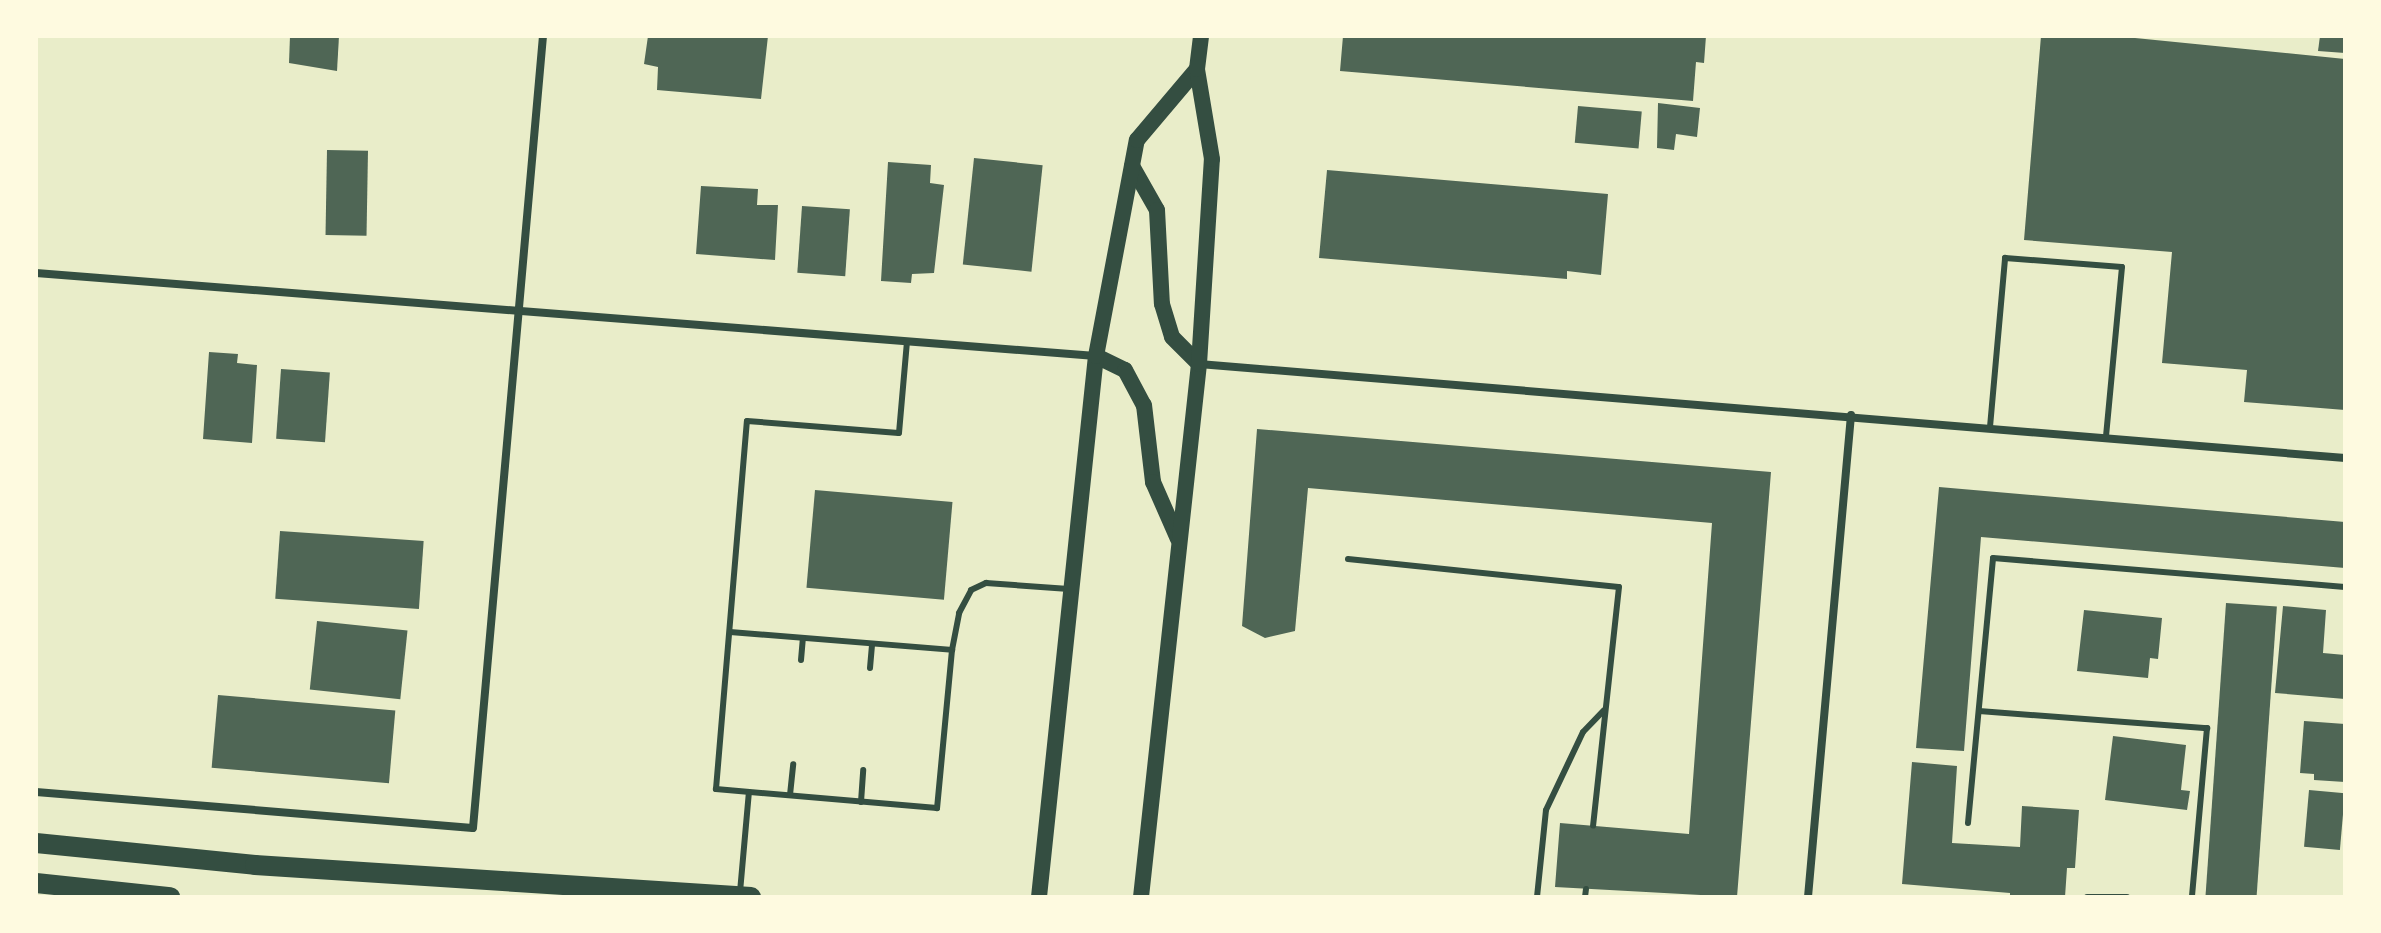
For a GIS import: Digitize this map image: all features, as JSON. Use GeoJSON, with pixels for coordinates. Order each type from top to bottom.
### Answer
{"type":"FeatureCollection","features":[{"type":"Feature","properties":{"kind":"main road"},"geometry":{"type":"LineString","coordinates":[[1141,897],[1199,364],[1212,159],[1197,69],[1201,36]]}},
{"type":"Feature","properties":{"kind":"main road"},"geometry":{"type":"LineString","coordinates":[[1039,897],[1096,356],[1132,166],[1137,140],[1197,69]]}},
{"type":"Feature","properties":{"kind":"main road"},"geometry":{"type":"LineString","coordinates":[[1132,166],[1157,210],[1162,304],[1172,337],[1199,364]]}},
{"type":"Feature","properties":{"kind":"main road"},"geometry":{"type":"LineString","coordinates":[[1096,356],[1125,370],[1144,405],[1153,482],[1179,540]]}},
{"type":"Feature","properties":{"kind":"main road"},"geometry":{"type":"LineString","coordinates":[[36,843],[255,865],[751,897]]}},
{"type":"Feature","properties":{"kind":"main road"},"geometry":{"type":"LineString","coordinates":[[36,883],[170,897]]}},
{"type":"Feature","properties":{"kind":"street"},"geometry":{"type":"LineString","coordinates":[[36,792],[473,828],[543,36]]}},
{"type":"Feature","properties":{"kind":"street"},"geometry":{"type":"LineString","coordinates":[[36,273],[1096,356]]}},
{"type":"Feature","properties":{"kind":"street"},"geometry":{"type":"LineString","coordinates":[[1199,364],[1851,415],[2345,458]]}},
{"type":"Feature","properties":{"kind":"street"},"geometry":{"type":"LineString","coordinates":[[1808,897],[1851,415]]}},
{"type":"Feature","properties":{"kind":"lane"},"geometry":{"type":"LineString","coordinates":[[1990,427],[2005,258],[2122,267],[2106,437]]}},
{"type":"Feature","properties":{"kind":"lane"},"geometry":{"type":"LineString","coordinates":[[907,342],[899,433],[747,421],[716,789],[937,808],[952,650],[959,613],[971,590],[986,583],[1072,590]]}},
{"type":"Feature","properties":{"kind":"lane"},"geometry":{"type":"LineString","coordinates":[[1968,823],[1993,558],[2345,587]]}},
{"type":"Feature","properties":{"kind":"lane"},"geometry":{"type":"LineString","coordinates":[[1348,559],[1619,587],[1593,826]]}},
{"type":"Feature","properties":{"kind":"lane"},"geometry":{"type":"LineString","coordinates":[[730,632],[952,650]]}},
{"type":"Feature","properties":{"kind":"lane"},"geometry":{"type":"LineString","coordinates":[[801,660],[803,638]]}},
{"type":"Feature","properties":{"kind":"lane"},"geometry":{"type":"LineString","coordinates":[[870,668],[872,644]]}},
{"type":"Feature","properties":{"kind":"lane"},"geometry":{"type":"LineString","coordinates":[[1537,897],[1546,810],[1583,732],[1605,709]]}},
{"type":"Feature","properties":{"kind":"lane"},"geometry":{"type":"LineString","coordinates":[[1979,711],[2207,728],[2192,897]]}},
{"type":"Feature","properties":{"kind":"lane"},"geometry":{"type":"LineString","coordinates":[[790,795],[793,764]]}},
{"type":"Feature","properties":{"kind":"lane"},"geometry":{"type":"LineString","coordinates":[[861,802],[863,770]]}},
{"type":"Feature","properties":{"kind":"lane"},"geometry":{"type":"LineString","coordinates":[[740,896],[749,792]]}},
{"type":"Feature","properties":{"kind":"lane"},"geometry":{"type":"LineString","coordinates":[[2087,897],[2127,897]]}},
{"type":"Feature","properties":{"kind":"building"},"geometry":{"type":"Polygon","coordinates":[[[290,36],[339,36],[337,71],[289,63],[290,36]]]}},
{"type":"Feature","properties":{"kind":"building"},"geometry":{"type":"Polygon","coordinates":[[[648,36],[768,36],[761,99],[657,90],[658,67],[644,64],[648,36]]]}},
{"type":"Feature","properties":{"kind":"building"},"geometry":{"type":"Polygon","coordinates":[[[1343,36],[1706,36],[1704,63],[1696,62],[1693,101],[1340,71],[1343,36]]]}},
{"type":"Feature","properties":{"kind":"building"},"geometry":{"type":"Polygon","coordinates":[[[2041,36],[2115,36],[2345,59],[2345,410],[2244,402],[2247,370],[2162,363],[2172,252],[2024,240],[2041,36]]]}},
{"type":"Feature","properties":{"kind":"building"},"geometry":{"type":"Polygon","coordinates":[[[2320,36],[2345,36],[2345,53],[2318,51],[2320,36]]]}},
{"type":"Feature","properties":{"kind":"building"},"geometry":{"type":"Polygon","coordinates":[[[1658,103],[1700,108],[1697,137],[1676,134],[1674,150],[1657,148],[1658,103]]]}},
{"type":"Feature","properties":{"kind":"building"},"geometry":{"type":"Polygon","coordinates":[[[1578,106],[1642,112],[1639,148],[1575,143],[1578,106]]]}},
{"type":"Feature","properties":{"kind":"building"},"geometry":{"type":"Polygon","coordinates":[[[327,150],[368,151],[367,236],[326,235],[327,150]]]}},
{"type":"Feature","properties":{"kind":"building"},"geometry":{"type":"Polygon","coordinates":[[[974,158],[1043,165],[1031,272],[963,264],[974,158]]]}},
{"type":"Feature","properties":{"kind":"building"},"geometry":{"type":"Polygon","coordinates":[[[888,162],[931,165],[930,183],[944,185],[934,273],[912,274],[911,283],[881,281],[888,162]]]}},
{"type":"Feature","properties":{"kind":"building"},"geometry":{"type":"Polygon","coordinates":[[[1327,170],[1608,194],[1601,275],[1567,271],[1567,279],[1319,258],[1327,170]]]}},
{"type":"Feature","properties":{"kind":"building"},"geometry":{"type":"Polygon","coordinates":[[[701,186],[758,189],[757,205],[778,205],[775,260],[696,254],[701,186]]]}},
{"type":"Feature","properties":{"kind":"building"},"geometry":{"type":"Polygon","coordinates":[[[802,206],[850,209],[845,276],[797,273],[802,206]]]}},
{"type":"Feature","properties":{"kind":"building"},"geometry":{"type":"Polygon","coordinates":[[[209,352],[238,354],[237,363],[257,365],[252,443],[203,439],[209,352]]]}},
{"type":"Feature","properties":{"kind":"building"},"geometry":{"type":"Polygon","coordinates":[[[281,369],[330,372],[325,442],[276,439],[281,369]]]}},
{"type":"Feature","properties":{"kind":"building"},"geometry":{"type":"Polygon","coordinates":[[[1257,429],[1771,472],[1737,897],[1555,887],[1560,823],[1689,834],[1712,523],[1308,488],[1295,631],[1265,638],[1242,626],[1257,429]]]}},
{"type":"Feature","properties":{"kind":"building"},"geometry":{"type":"Polygon","coordinates":[[[1939,487],[2345,522],[2345,568],[1981,537],[1964,751],[1916,748],[1939,487]]]}},
{"type":"Feature","properties":{"kind":"building"},"geometry":{"type":"Polygon","coordinates":[[[815,490],[952,502],[944,600],[806,588],[815,490]]]}},
{"type":"Feature","properties":{"kind":"building"},"geometry":{"type":"Polygon","coordinates":[[[280,531],[424,541],[419,609],[275,599],[280,531]]]}},
{"type":"Feature","properties":{"kind":"building"},"geometry":{"type":"Polygon","coordinates":[[[2226,603],[2277,607],[2257,897],[2205,897],[2226,603]]]}},
{"type":"Feature","properties":{"kind":"building"},"geometry":{"type":"Polygon","coordinates":[[[2283,606],[2326,610],[2323,653],[2345,655],[2345,699],[2275,693],[2283,606]]]}},
{"type":"Feature","properties":{"kind":"building"},"geometry":{"type":"Polygon","coordinates":[[[2084,610],[2162,618],[2158,659],[2150,658],[2148,678],[2077,671],[2084,610]]]}},
{"type":"Feature","properties":{"kind":"building"},"geometry":{"type":"Polygon","coordinates":[[[317,621],[408,631],[400,699],[310,690],[317,621]]]}},
{"type":"Feature","properties":{"kind":"building"},"geometry":{"type":"Polygon","coordinates":[[[218,695],[395,711],[389,783],[212,768],[218,695]]]}},
{"type":"Feature","properties":{"kind":"building"},"geometry":{"type":"Polygon","coordinates":[[[2304,721],[2345,724],[2345,782],[2314,780],[2314,774],[2300,773],[2304,721]]]}},
{"type":"Feature","properties":{"kind":"building"},"geometry":{"type":"Polygon","coordinates":[[[2113,736],[2186,745],[2181,790],[2190,791],[2187,810],[2105,800],[2113,736]]]}},
{"type":"Feature","properties":{"kind":"building"},"geometry":{"type":"Polygon","coordinates":[[[1912,762],[1957,766],[1952,843],[2020,847],[2022,806],[2079,810],[2075,868],[2067,868],[2065,897],[2010,897],[2010,893],[1902,884],[1912,762]]]}},
{"type":"Feature","properties":{"kind":"building"},"geometry":{"type":"Polygon","coordinates":[[[2309,790],[2345,793],[2340,850],[2304,847],[2309,790]]]}}]}
